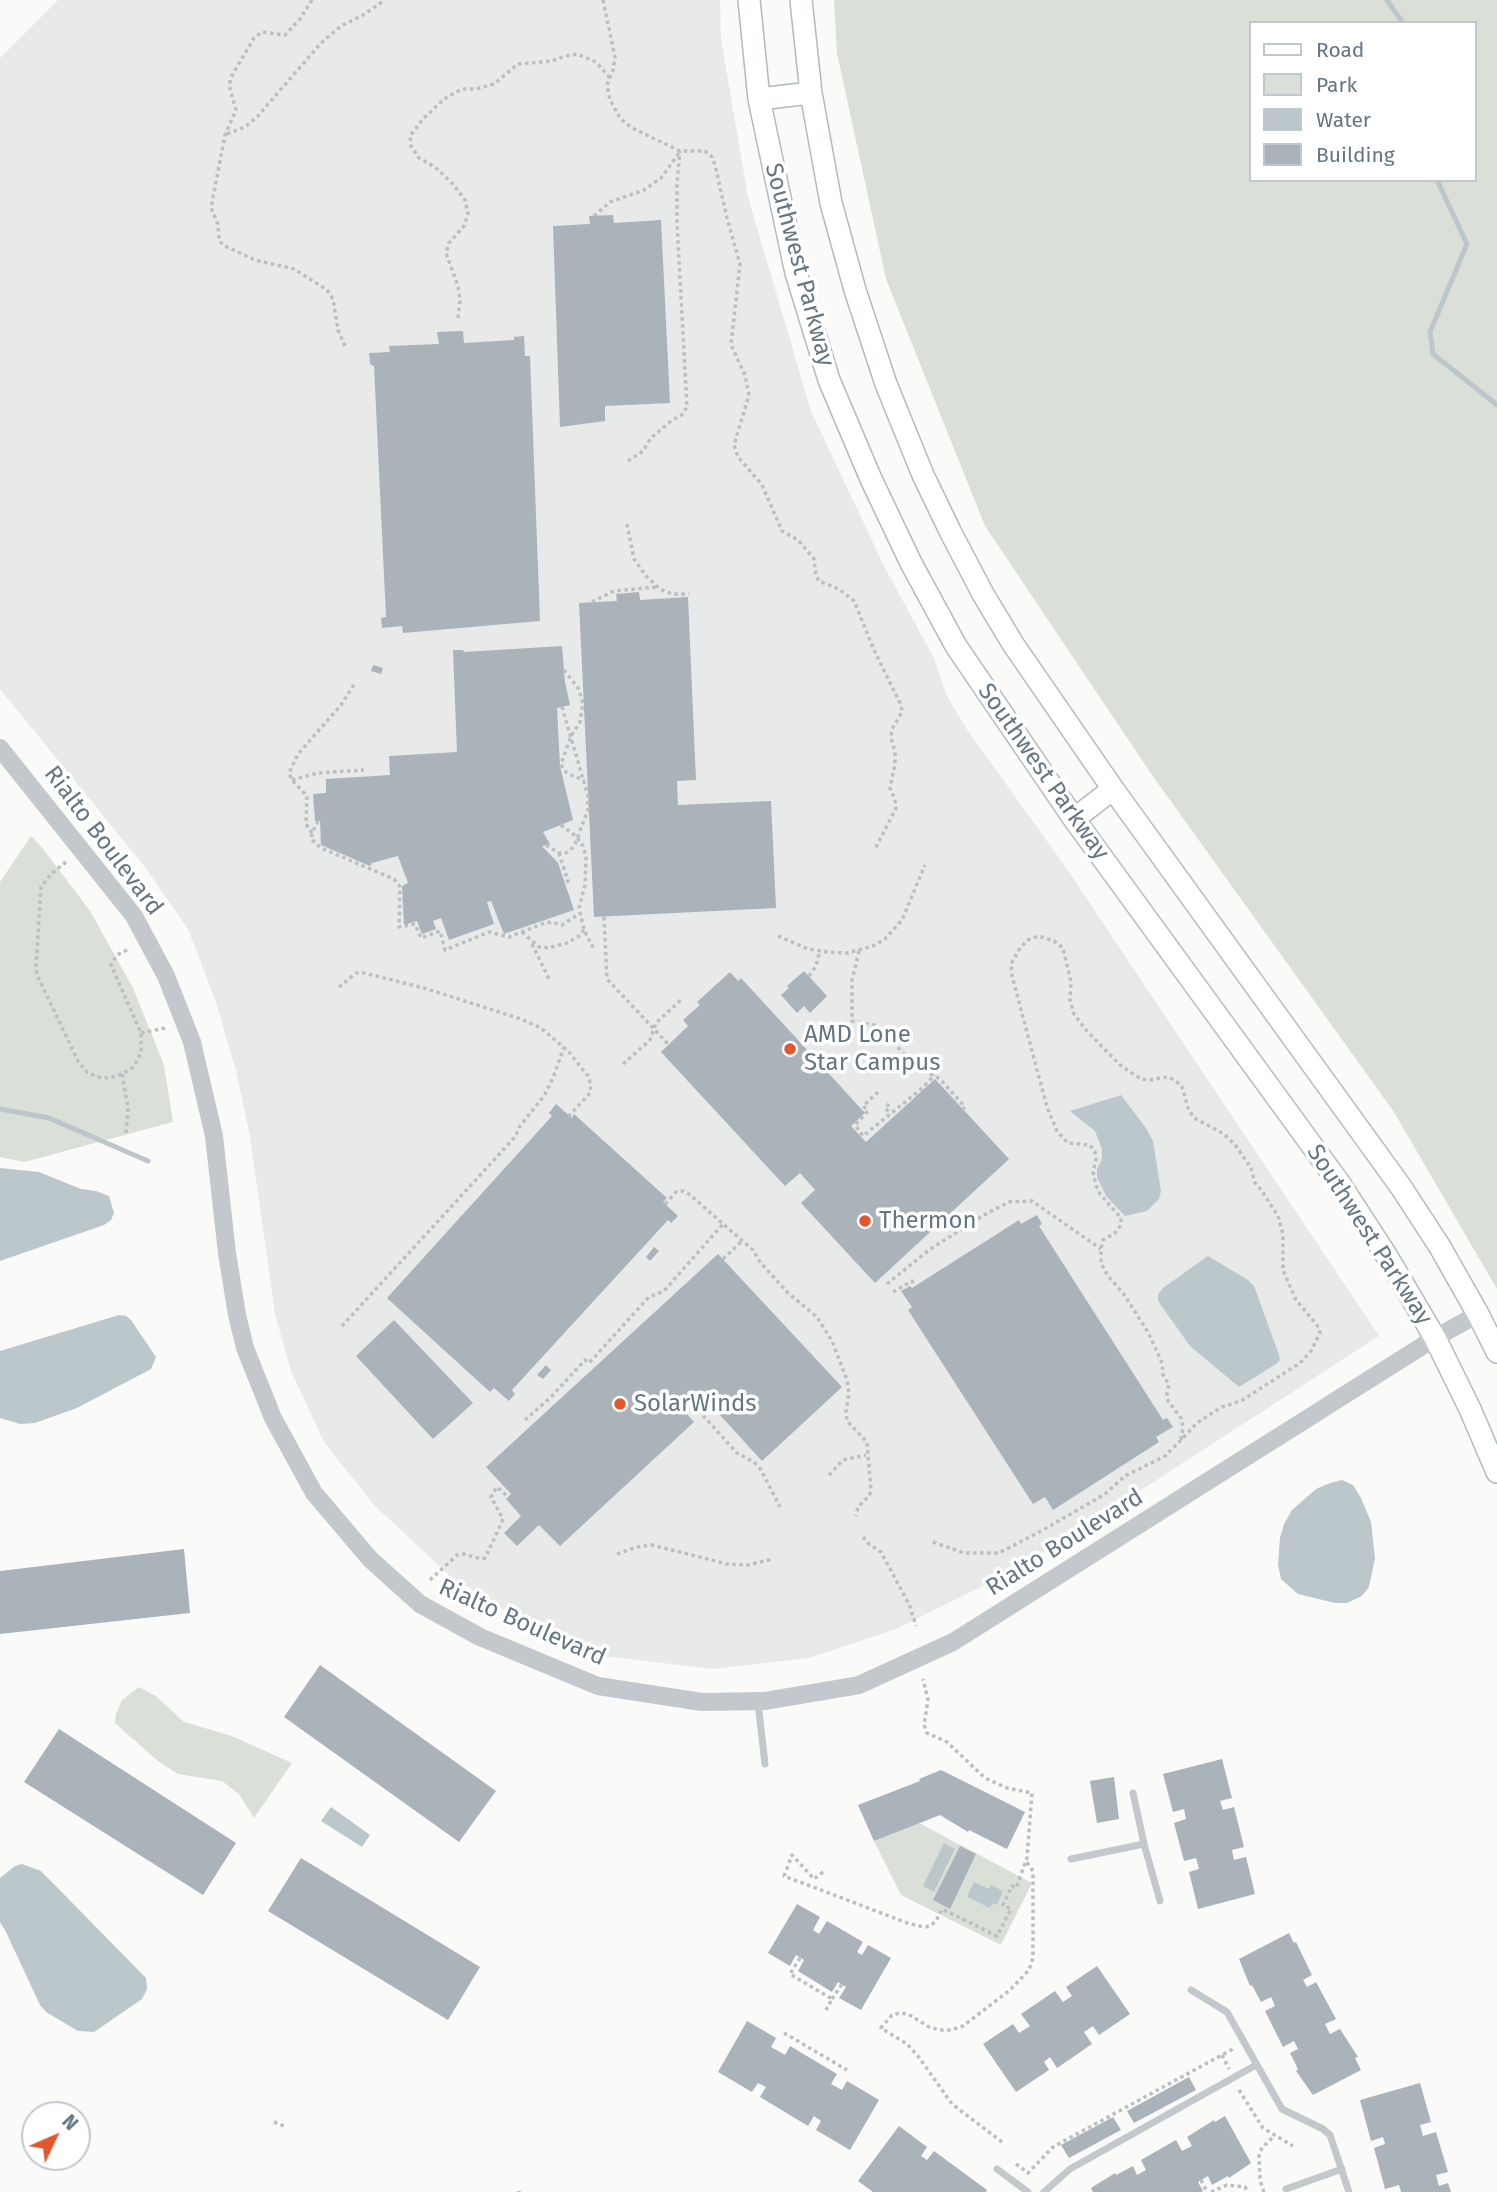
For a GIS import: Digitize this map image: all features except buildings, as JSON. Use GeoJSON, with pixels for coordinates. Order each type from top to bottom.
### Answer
{"type":"FeatureCollection","features":[{"type":"Feature","properties":{"kind":"main road","name":"Southwest Parkway"},"geometry":{"type":"LineString","coordinates":[[749,0],[759,99],[796,274],[829,380],[871,479],[911,563],[956,646],[1074,818],[1340,1184],[1388,1258],[1435,1338],[1497,1472]]}},
{"type":"Feature","properties":{"kind":"main road","name":"Southwest Parkway"},"geometry":{"type":"LineString","coordinates":[[801,0],[811,93],[831,203],[855,290],[886,384],[923,475],[951,533],[1013,644],[1113,789],[1401,1187],[1440,1247],[1497,1352]]}},
{"type":"Feature","properties":{"kind":"main road"},"geometry":{"type":"LineString","coordinates":[[759,99],[811,93]]}},
{"type":"Feature","properties":{"kind":"main road"},"geometry":{"type":"LineString","coordinates":[[1074,818],[1113,789]]}},
{"type":"Feature","properties":{"kind":"street","name":"Rialto Boulevard"},"geometry":{"type":"LineString","coordinates":[[0,748],[134,916],[166,976],[192,1042],[214,1136],[227,1253],[245,1348],[273,1418],[314,1493],[370,1559],[420,1604],[480,1637],[598,1686],[702,1702],[758,1701],[859,1685],[953,1642],[1435,1338],[1478,1314]]}},
{"type":"Feature","properties":{"kind":"lane"},"geometry":{"type":"LineString","coordinates":[[758,1701],[765,1764]]}},
{"type":"Feature","properties":{"kind":"lane"},"geometry":{"type":"LineString","coordinates":[[1133,1793],[1160,1901]]}},
{"type":"Feature","properties":{"kind":"lane"},"geometry":{"type":"LineString","coordinates":[[1072,1859],[1144,1844]]}},
{"type":"Feature","properties":{"kind":"lane"},"geometry":{"type":"LineString","coordinates":[[1191,1990],[1227,2012],[1282,2109],[1330,2135],[1349,2192]]}},
{"type":"Feature","properties":{"kind":"lane"},"geometry":{"type":"LineString","coordinates":[[1044,2192],[1070,2169],[1256,2065]]}},
{"type":"Feature","properties":{"kind":"lane"},"geometry":{"type":"LineString","coordinates":[[997,2169],[1028,2192]]}},
{"type":"Feature","properties":{"kind":"lane"},"geometry":{"type":"LineString","coordinates":[[1286,2189],[1342,2169]]}},
{"type":"Feature","properties":{"kind":"path"},"geometry":{"type":"LineString","coordinates":[[312,0],[300,19],[285,35],[262,32],[254,38],[230,79],[236,110],[225,135],[211,208],[218,224],[219,240],[223,245],[255,260],[294,268],[327,290],[333,299],[338,330],[345,346]]}},
{"type":"Feature","properties":{"kind":"path"},"geometry":{"type":"LineString","coordinates":[[225,135],[245,127],[257,117],[290,76],[331,34],[384,0]]}},
{"type":"Feature","properties":{"kind":"path"},"geometry":{"type":"LineString","coordinates":[[603,0],[615,57],[607,85],[610,100],[620,118],[632,128],[680,151],[705,151],[712,156],[740,264],[731,345],[745,375],[749,395],[734,445],[738,457],[762,485],[782,531],[798,540],[814,559],[819,581],[839,589],[854,601],[901,705],[902,712],[892,729],[891,738],[895,764],[890,788],[895,799],[895,808],[875,849]]}},
{"type":"Feature","properties":{"kind":"path"},"geometry":{"type":"LineString","coordinates":[[458,318],[458,286],[446,253],[449,243],[464,226],[468,214],[465,200],[435,167],[419,158],[411,146],[410,136],[444,99],[462,89],[477,89],[494,84],[518,64],[552,61],[577,54],[596,62],[610,78]]}},
{"type":"Feature","properties":{"kind":"path"},"geometry":{"type":"LineString","coordinates":[[594,216],[610,201],[644,190],[661,178],[680,151]]}},
{"type":"Feature","properties":{"kind":"path"},"geometry":{"type":"LineString","coordinates":[[628,461],[643,451],[651,438],[683,414],[687,407],[677,223],[680,151]]}},
{"type":"Feature","properties":{"kind":"path"},"geometry":{"type":"LineString","coordinates":[[627,524],[634,559],[646,576],[657,587],[672,594],[689,594]]}},
{"type":"Feature","properties":{"kind":"path"},"geometry":{"type":"LineString","coordinates":[[592,602],[614,591],[657,587]]}},
{"type":"Feature","properties":{"kind":"path"},"geometry":{"type":"LineString","coordinates":[[564,670],[578,688],[583,703],[580,722],[562,758],[563,769],[568,774],[584,780]]}},
{"type":"Feature","properties":{"kind":"path"},"geometry":{"type":"LineString","coordinates":[[312,833],[306,824],[307,796],[289,773],[298,754],[341,705],[355,683]]}},
{"type":"Feature","properties":{"kind":"path"},"geometry":{"type":"LineString","coordinates":[[546,845],[559,853],[566,853],[571,849],[588,810],[589,796],[562,707]]}},
{"type":"Feature","properties":{"kind":"path"},"geometry":{"type":"LineString","coordinates":[[292,780],[318,773],[364,770]]}},
{"type":"Feature","properties":{"kind":"path"},"geometry":{"type":"LineString","coordinates":[[318,821],[311,839],[321,848],[394,879],[400,887],[400,927],[415,924],[421,938],[440,931],[445,950],[489,932],[509,937],[551,922],[562,925],[579,914]]}},
{"type":"Feature","properties":{"kind":"path"},"geometry":{"type":"LineString","coordinates":[[561,825],[577,837],[583,846],[586,872],[579,914],[594,949]]}},
{"type":"Feature","properties":{"kind":"path"},"geometry":{"type":"LineString","coordinates":[[559,853],[568,881],[565,882]]}},
{"type":"Feature","properties":{"kind":"path"},"geometry":{"type":"LineString","coordinates":[[66,862],[52,873],[41,887],[37,975],[78,1061],[87,1072],[97,1077],[109,1078],[132,1068],[141,1051],[141,1033],[111,965],[112,960],[129,949]]}},
{"type":"Feature","properties":{"kind":"path"},"geometry":{"type":"LineString","coordinates":[[778,936],[802,946],[847,953],[873,946],[893,931],[902,920],[925,865]]}},
{"type":"Feature","properties":{"kind":"path"},"geometry":{"type":"LineString","coordinates":[[604,917],[607,979],[668,1044]]}},
{"type":"Feature","properties":{"kind":"path"},"geometry":{"type":"LineString","coordinates":[[531,942],[548,948],[567,943],[584,930]]}},
{"type":"Feature","properties":{"kind":"path"},"geometry":{"type":"LineString","coordinates":[[522,932],[531,942],[550,979]]}},
{"type":"Feature","properties":{"kind":"path"},"geometry":{"type":"LineString","coordinates":[[933,1542],[964,1553],[999,1553],[1089,1504],[1125,1476],[1165,1456],[1181,1440],[1197,1423],[1222,1407],[1241,1401],[1300,1363],[1311,1351],[1320,1333],[1317,1325],[1296,1300],[1283,1270],[1283,1234],[1278,1216],[1255,1183],[1251,1168],[1236,1146],[1224,1134],[1196,1119],[1189,1111],[1182,1087],[1175,1080],[1167,1077],[1141,1079],[1120,1065],[1086,1029],[1074,1014],[1070,1000],[1071,982],[1063,948],[1054,941],[1039,936],[1028,940],[1020,948],[1012,964],[1012,976],[1047,1107],[1057,1131],[1068,1143],[1090,1145],[1095,1152],[1093,1172],[1096,1185],[1100,1194],[1121,1218],[1121,1225],[1115,1233],[1103,1240],[1101,1263],[1148,1332],[1163,1365],[1162,1371],[1169,1384],[1168,1401],[1181,1418],[1181,1440]]}},
{"type":"Feature","properties":{"kind":"path"},"geometry":{"type":"LineString","coordinates":[[809,976],[816,966],[821,950]]}},
{"type":"Feature","properties":{"kind":"path"},"geometry":{"type":"LineString","coordinates":[[859,951],[852,979],[852,1021],[874,1025],[882,1031],[917,1067],[935,1075],[965,1107],[963,1109]]}},
{"type":"Feature","properties":{"kind":"path"},"geometry":{"type":"LineString","coordinates":[[340,987],[356,973],[424,988],[541,1028],[579,1064],[591,1085],[590,1093],[569,1116]]}},
{"type":"Feature","properties":{"kind":"path"},"geometry":{"type":"LineString","coordinates":[[623,1064],[650,1040],[656,1023],[682,999]]}},
{"type":"Feature","properties":{"kind":"path"},"geometry":{"type":"LineString","coordinates":[[141,1033],[165,1028]]}},
{"type":"Feature","properties":{"kind":"path"},"geometry":{"type":"LineString","coordinates":[[342,1326],[515,1137],[520,1126],[544,1096],[557,1070],[564,1047]]}},
{"type":"Feature","properties":{"kind":"path"},"geometry":{"type":"LineString","coordinates":[[121,1074],[128,1108],[126,1133]]}},
{"type":"Feature","properties":{"kind":"path"},"geometry":{"type":"LineString","coordinates":[[878,1092],[863,1106],[868,1111],[855,1125],[863,1136],[935,1075]]}},
{"type":"Feature","properties":{"kind":"path"},"geometry":{"type":"LineString","coordinates":[[889,1104],[885,1108],[891,1114]]}},
{"type":"Feature","properties":{"kind":"path"},"geometry":{"type":"LineString","coordinates":[[665,1203],[672,1194],[683,1191],[689,1194],[753,1250],[760,1262],[788,1293],[817,1317],[832,1340],[847,1380],[847,1421],[867,1442],[870,1491],[869,1496],[858,1507],[856,1516]]}},
{"type":"Feature","properties":{"kind":"path"},"geometry":{"type":"LineString","coordinates":[[887,1284],[929,1250],[1009,1202],[1032,1201],[1101,1249]]}},
{"type":"Feature","properties":{"kind":"path"},"geometry":{"type":"LineString","coordinates":[[525,1420],[551,1397],[585,1360],[589,1363],[649,1297],[664,1291],[723,1224]]}},
{"type":"Feature","properties":{"kind":"path"},"geometry":{"type":"LineString","coordinates":[[723,1259],[743,1240]]}},
{"type":"Feature","properties":{"kind":"path"},"geometry":{"type":"LineString","coordinates":[[893,1292],[912,1280],[915,1286]]}},
{"type":"Feature","properties":{"kind":"path"},"geometry":{"type":"LineString","coordinates":[[689,1400],[737,1453],[754,1462],[761,1470],[780,1507]]}},
{"type":"Feature","properties":{"kind":"path"},"geometry":{"type":"LineString","coordinates":[[829,1475],[843,1460],[866,1455]]}},
{"type":"Feature","properties":{"kind":"path"},"geometry":{"type":"LineString","coordinates":[[430,1580],[457,1555],[485,1558],[503,1519],[491,1497],[497,1488],[508,1497]]}},
{"type":"Feature","properties":{"kind":"path"},"geometry":{"type":"LineString","coordinates":[[863,1537],[881,1552],[909,1604],[916,1626]]}},
{"type":"Feature","properties":{"kind":"path"},"geometry":{"type":"LineString","coordinates":[[617,1554],[652,1545],[727,1564],[748,1565],[773,1559]]}},
{"type":"Feature","properties":{"kind":"path"},"geometry":{"type":"LineString","coordinates":[[823,1872],[814,1880],[792,1855],[784,1877],[910,1924],[930,1926],[942,1909],[998,1936],[1011,1909],[1003,1905],[1012,1886],[1016,1888],[1026,1861],[1032,1793],[1007,1788],[985,1778],[947,1742],[927,1733],[924,1725],[928,1700],[923,1679]]}},
{"type":"Feature","properties":{"kind":"path"},"geometry":{"type":"LineString","coordinates":[[1002,2142],[952,2104],[907,2044],[881,2028],[892,2015],[900,2013],[908,2014],[929,2027],[951,2031],[963,2026],[1010,1990],[1029,1970],[1032,1958],[1033,1871],[1026,1861]]}},
{"type":"Feature","properties":{"kind":"path"},"geometry":{"type":"LineString","coordinates":[[800,1958],[790,1974],[832,1999]]}},
{"type":"Feature","properties":{"kind":"path"},"geometry":{"type":"LineString","coordinates":[[826,2010],[842,1984]]}},
{"type":"Feature","properties":{"kind":"path"},"geometry":{"type":"LineString","coordinates":[[784,2033],[847,2070]]}},
{"type":"Feature","properties":{"kind":"path"},"geometry":{"type":"LineString","coordinates":[[1016,2164],[1028,2174],[1053,2147],[1233,2049]]}},
{"type":"Feature","properties":{"kind":"path"},"geometry":{"type":"LineString","coordinates":[[1223,2055],[1229,2070]]}},
{"type":"Feature","properties":{"kind":"path"},"geometry":{"type":"LineString","coordinates":[[1239,2090],[1257,2120],[1274,2136],[1293,2146]]}},
{"type":"Feature","properties":{"kind":"path"},"geometry":{"type":"LineString","coordinates":[[274,2122],[287,2127]]}},
{"type":"Feature","properties":{"kind":"path"},"geometry":{"type":"LineString","coordinates":[[1264,2192],[1260,2180],[1259,2155],[1274,2136]]}},
{"type":"Feature","properties":{"kind":"path"},"geometry":{"type":"LineString","coordinates":[[1201,2180],[1209,2192],[1227,2185],[1245,2187],[1248,2192]]}},
{"type":"Feature","properties":{"kind":"shaded area"},"geometry":{"type":"Polygon","coordinates":[[[58,0],[720,0],[721,39],[748,197],[811,411],[884,566],[934,658],[946,694],[966,728],[1067,869],[1379,1336],[1050,1549],[896,1629],[809,1658],[713,1669],[603,1656],[531,1627],[450,1576],[374,1505],[324,1442],[291,1371],[275,1314],[250,1136],[236,1071],[216,1002],[188,929],[145,867],[0,689],[0,58],[58,0]]]}},
{"type":"Feature","properties":{"kind":"green space"},"geometry":{"type":"Polygon","coordinates":[[[834,0],[1497,0],[1497,1289],[1394,1112],[1152,775],[985,526],[886,279],[837,53],[834,0]]]}},
{"type":"Feature","properties":{"kind":"green space"},"geometry":{"type":"Polygon","coordinates":[[[31,836],[90,911],[133,988],[164,1065],[173,1122],[24,1162],[0,1157],[0,882],[31,836]]]}},
{"type":"Feature","properties":{"kind":"green space"},"geometry":{"type":"Polygon","coordinates":[[[139,1687],[156,1696],[184,1722],[232,1736],[292,1763],[254,1818],[239,1794],[222,1781],[178,1774],[158,1761],[115,1723],[122,1700],[139,1687]]]}},
{"type":"Feature","properties":{"kind":"green space"},"geometry":{"type":"Polygon","coordinates":[[[919,1823],[1032,1883],[1001,1945],[901,1895],[874,1841],[919,1823]]]}},
{"type":"Feature","properties":{"kind":"water"},"geometry":{"type":"Polygon","coordinates":[[[1121,1095],[1153,1141],[1161,1191],[1159,1199],[1147,1211],[1125,1216],[1106,1196],[1097,1177],[1102,1149],[1095,1131],[1070,1111],[1121,1095]]]}},
{"type":"Feature","properties":{"kind":"water"},"geometry":{"type":"Polygon","coordinates":[[[0,1168],[39,1172],[81,1189],[109,1196],[114,1213],[111,1220],[104,1225],[0,1261],[0,1168]]]}},
{"type":"Feature","properties":{"kind":"water"},"geometry":{"type":"Polygon","coordinates":[[[1208,1256],[1254,1286],[1279,1355],[1280,1360],[1276,1364],[1239,1387],[1190,1346],[1158,1301],[1158,1294],[1163,1288],[1208,1256]]]}},
{"type":"Feature","properties":{"kind":"water"},"geometry":{"type":"Polygon","coordinates":[[[119,1315],[131,1320],[156,1357],[151,1369],[77,1408],[35,1423],[20,1424],[0,1418],[0,1351],[119,1315]]]}},
{"type":"Feature","properties":{"kind":"water"},"geometry":{"type":"Polygon","coordinates":[[[1342,1480],[1353,1485],[1361,1498],[1371,1522],[1375,1558],[1369,1587],[1362,1596],[1347,1603],[1335,1603],[1298,1594],[1281,1579],[1278,1565],[1280,1538],[1292,1510],[1316,1489],[1342,1480]]]}},
{"type":"Feature","properties":{"kind":"water"},"geometry":{"type":"Polygon","coordinates":[[[331,1807],[370,1835],[362,1847],[321,1821],[331,1807]]]}},
{"type":"Feature","properties":{"kind":"water"},"geometry":{"type":"Polygon","coordinates":[[[944,1843],[955,1849],[934,1892],[923,1886],[944,1843]]]}},
{"type":"Feature","properties":{"kind":"water"},"geometry":{"type":"Polygon","coordinates":[[[22,1864],[41,1871],[146,1978],[147,1989],[142,1999],[94,2032],[78,2031],[46,2012],[40,2005],[0,1922],[0,1878],[22,1864]]]}},
{"type":"Feature","properties":{"kind":"water"},"geometry":{"type":"Polygon","coordinates":[[[974,1882],[989,1889],[991,1885],[1003,1891],[997,1905],[993,1903],[990,1908],[967,1897],[974,1882]]]}},
{"type":"Feature","properties":{"kind":"waterway"},"geometry":{"type":"LineString","coordinates":[[1387,0],[1402,21]]}},
{"type":"Feature","properties":{"kind":"waterway"},"geometry":{"type":"LineString","coordinates":[[1438,182],[1467,244],[1430,332],[1433,354],[1497,405]]}},
{"type":"Feature","properties":{"kind":"waterway"},"geometry":{"type":"LineString","coordinates":[[0,1109],[49,1118],[148,1161]]}},
{"type":"Feature","properties":{"kind":"place","name":"AMD Lone Star Campus"},"geometry":{"type":"Point","coordinates":[790,1049]}},
{"type":"Feature","properties":{"kind":"place","name":"Thermon"},"geometry":{"type":"Point","coordinates":[865,1221]}},
{"type":"Feature","properties":{"kind":"place","name":"SolarWinds"},"geometry":{"type":"Point","coordinates":[620,1404]}}]}
